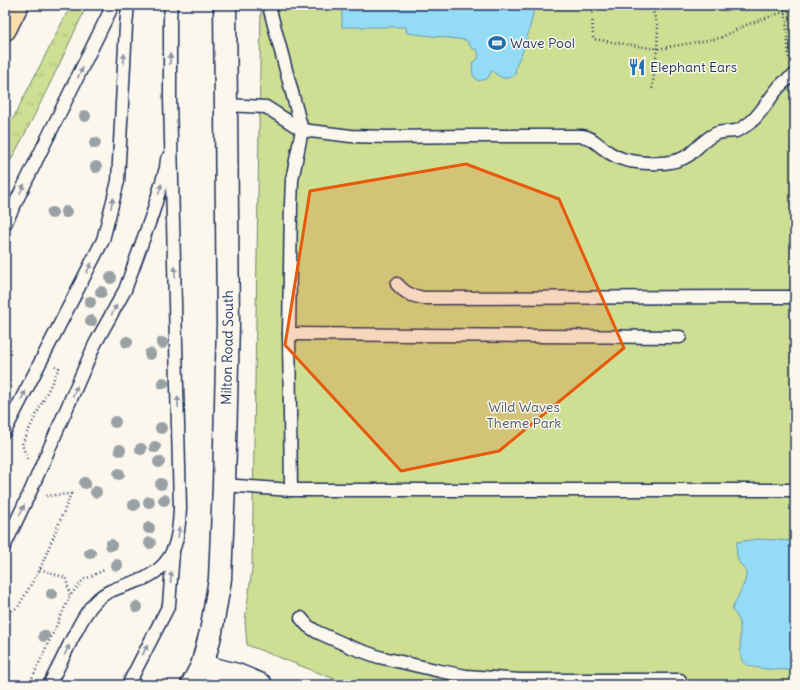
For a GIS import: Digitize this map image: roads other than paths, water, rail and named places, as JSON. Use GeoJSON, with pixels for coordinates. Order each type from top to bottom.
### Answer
{"type":"FeatureCollection","features":[{"type":"Feature","properties":{"kind":"highway"},"geometry":{"type":"LineString","coordinates":[[5,29],[17,5]]}},
{"type":"Feature","properties":{"kind":"street","name":"Milton Road South"},"geometry":{"type":"LineString","coordinates":[[192,685],[202,666],[211,632],[220,579],[228,323],[225,5]]}},
{"type":"Feature","properties":{"kind":"street"},"geometry":{"type":"LineString","coordinates":[[202,666],[237,675],[261,685]]}},
{"type":"Feature","properties":{"kind":"lane"},"geometry":{"type":"LineString","coordinates":[[5,224],[113,5]]}},
{"type":"Feature","properties":{"kind":"lane"},"geometry":{"type":"LineString","coordinates":[[5,431],[103,240],[118,181],[128,5]]}},
{"type":"Feature","properties":{"kind":"lane"},"geometry":{"type":"LineString","coordinates":[[49,685],[80,623],[94,602],[103,594],[148,577],[157,571],[166,562],[174,550],[178,539],[180,508],[170,98],[171,5]]}},
{"type":"Feature","properties":{"kind":"lane"},"geometry":{"type":"LineString","coordinates":[[270,5],[270,10],[302,130],[292,180],[291,205],[289,334],[291,490]]}},
{"type":"Feature","properties":{"kind":"lane"},"geometry":{"type":"LineString","coordinates":[[225,105],[266,107],[302,130],[351,136],[582,136],[590,138],[616,157],[628,161],[667,163],[680,160],[714,134],[736,130],[746,126],[760,112],[782,84],[792,76]]}},
{"type":"Feature","properties":{"kind":"lane"},"geometry":{"type":"LineString","coordinates":[[5,545],[96,344],[125,290],[154,212],[166,168],[170,98]]}},
{"type":"Feature","properties":{"kind":"lane"},"geometry":{"type":"LineString","coordinates":[[397,284],[406,293],[415,297],[424,298],[795,297]]}},
{"type":"Feature","properties":{"kind":"lane"},"geometry":{"type":"LineString","coordinates":[[289,334],[680,337]]}},
{"type":"Feature","properties":{"kind":"lane"},"geometry":{"type":"LineString","coordinates":[[224,485],[291,490],[795,490]]}},
{"type":"Feature","properties":{"kind":"lane"},"geometry":{"type":"LineString","coordinates":[[128,685],[168,605],[174,550]]}},
{"type":"Feature","properties":{"kind":"lane"},"geometry":{"type":"LineString","coordinates":[[301,618],[308,626],[317,632],[379,657],[466,676],[520,680],[680,680]]}},
{"type":"Feature","properties":{"kind":"water","name":"Wave Pool"},"geometry":{"type":"Polygon","coordinates":[[[342,5],[534,5],[525,46],[516,66],[515,75],[508,78],[503,78],[492,71],[487,79],[478,81],[473,75],[472,63],[478,59],[479,55],[477,50],[472,48],[466,40],[407,33],[406,27],[342,27],[342,5]]]}},
{"type":"Feature","properties":{"kind":"water"},"geometry":{"type":"Polygon","coordinates":[[[757,539],[795,541],[795,670],[776,670],[752,667],[747,665],[742,660],[739,621],[732,610],[743,586],[746,574],[740,564],[736,550],[737,542],[757,539]]]}},
{"type":"Feature","properties":{"kind":"place","name":"Wave Pool"},"geometry":{"type":"Point","coordinates":[497,43]}},
{"type":"Feature","properties":{"kind":"place","name":"Elephant Ears"},"geometry":{"type":"Point","coordinates":[637,67]}},
{"type":"Feature","properties":{"kind":"park label","name":"Wild Waves Theme Park"},"geometry":{"type":"Point","coordinates":[524,416]}}]}
